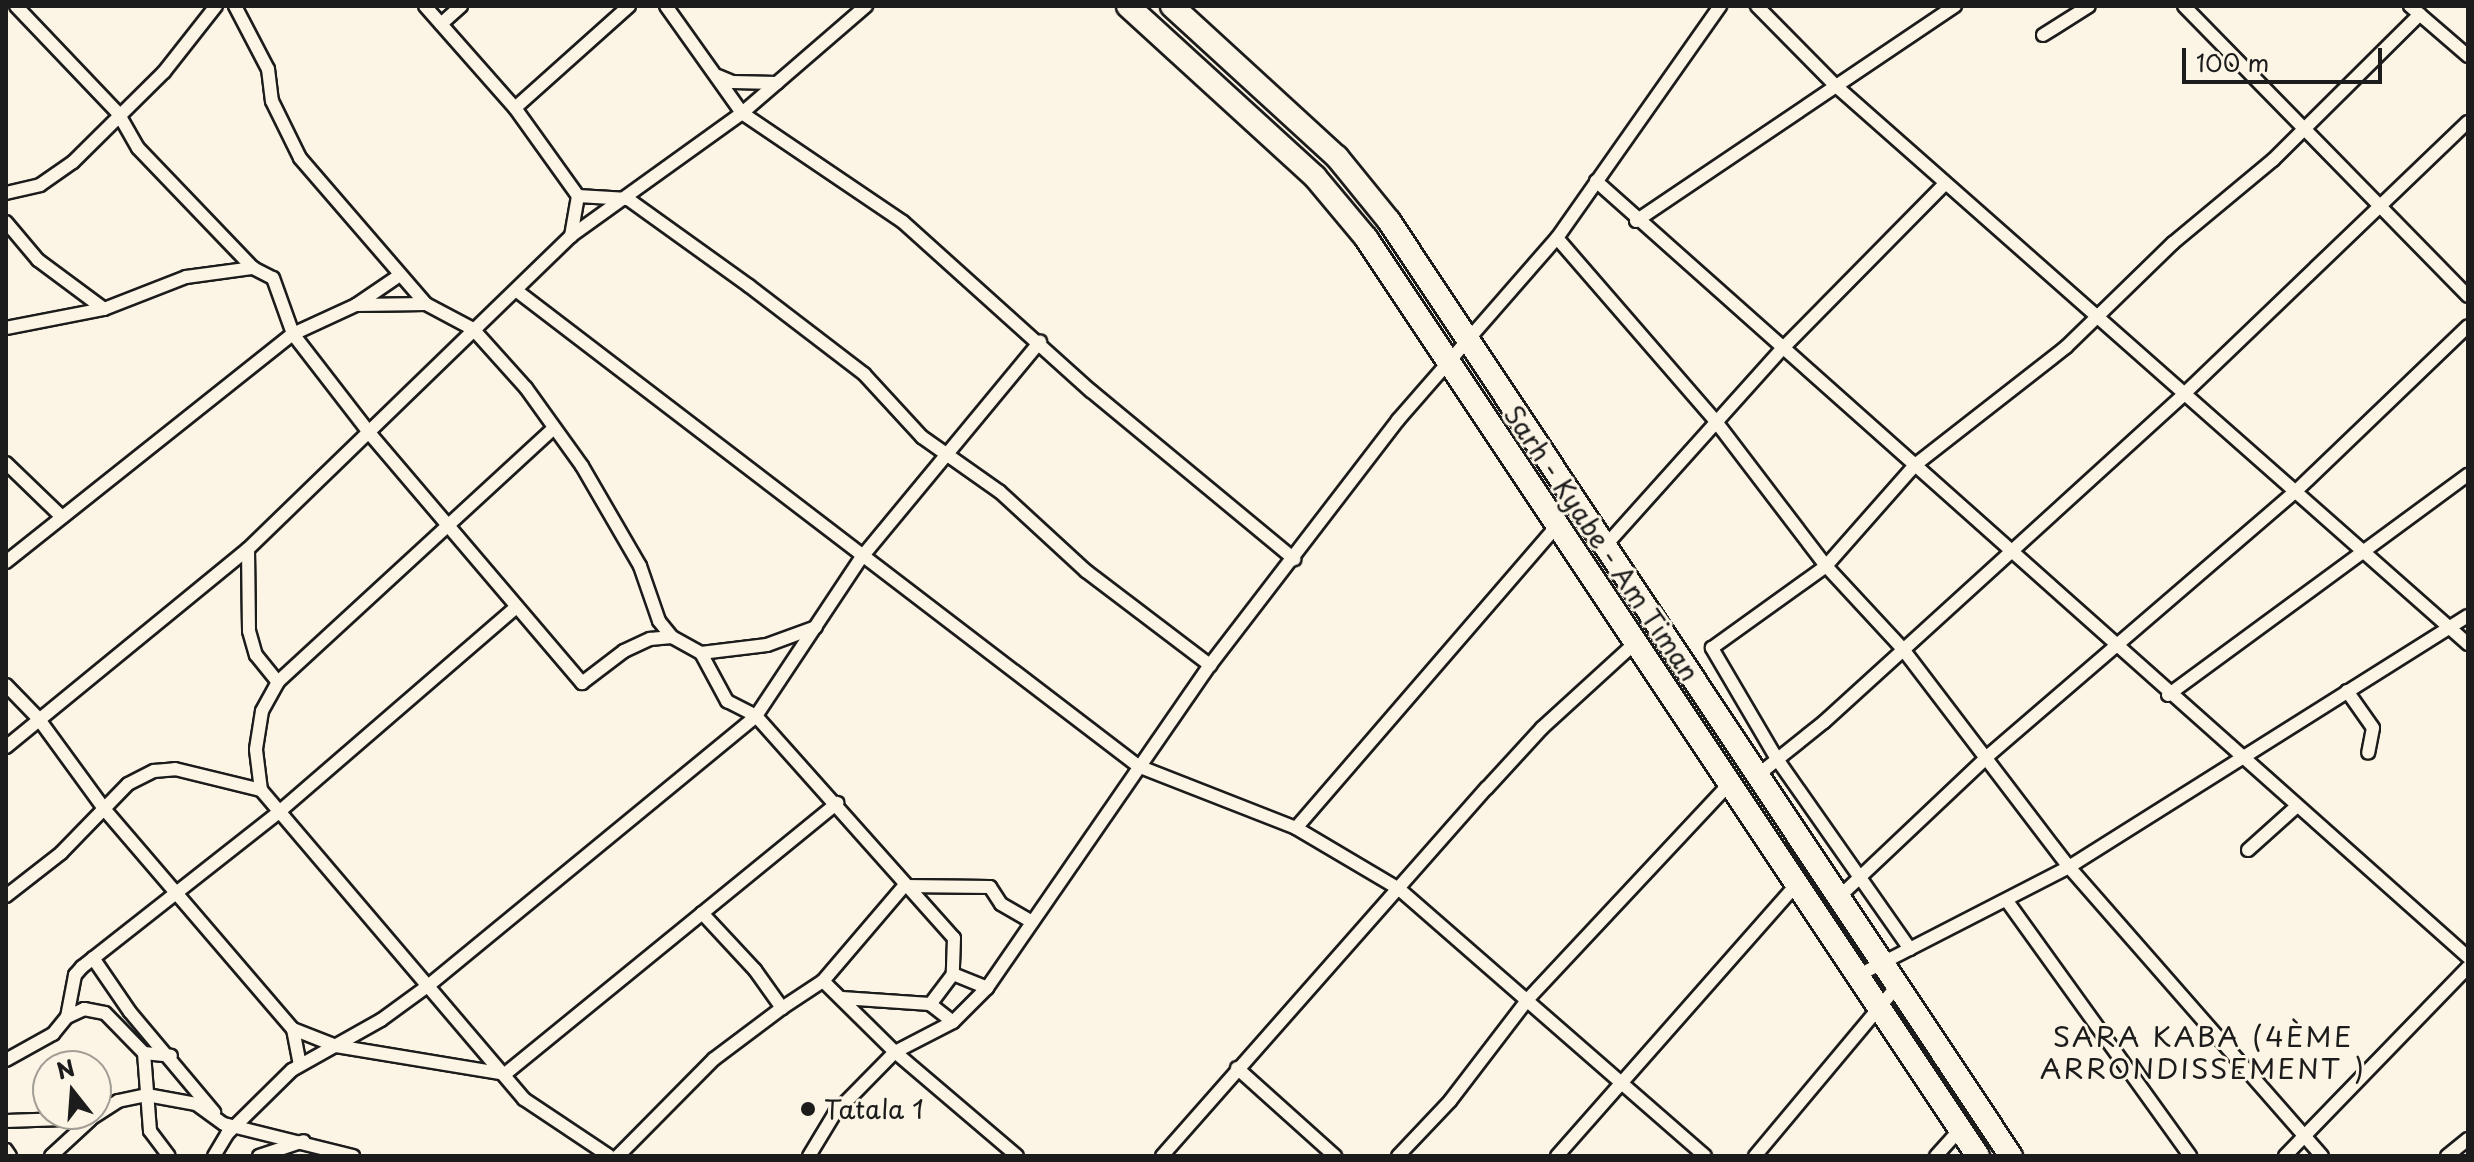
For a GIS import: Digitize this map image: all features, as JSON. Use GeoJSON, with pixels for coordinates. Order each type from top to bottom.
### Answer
{"type":"FeatureCollection","features":[{"type":"Feature","properties":{"kind":"highway","name":"Sarh - Kyabe - Am Timan"},"geometry":{"type":"LineString","coordinates":[[1128,6],[1315,177],[1366,238],[1730,783],[1855,977],[1978,1156]]}},
{"type":"Feature","properties":{"kind":"highway","name":"Sarh - Kyabe - Am Timan"},"geometry":{"type":"LineString","coordinates":[[1172,6],[1337,157],[1389,221],[2011,1156]]}},
{"type":"Feature","properties":{"kind":"street"},"geometry":{"type":"LineString","coordinates":[[16,6],[118,113],[138,148],[253,268],[273,278],[293,334],[371,435],[452,525],[515,608],[582,683],[624,651],[650,639],[672,637]]}},
{"type":"Feature","properties":{"kind":"street"},"geometry":{"type":"LineString","coordinates":[[6,193],[40,185],[73,162],[118,113],[164,72],[216,6]]}},
{"type":"Feature","properties":{"kind":"street"},"geometry":{"type":"LineString","coordinates":[[235,6],[263,58],[272,101],[300,158],[426,304],[473,329],[554,428],[640,566],[659,621],[672,637],[701,653],[727,701],[756,716],[837,803],[904,886],[954,938],[953,974],[930,1004]]}},
{"type":"Feature","properties":{"kind":"street"},"geometry":{"type":"LineString","coordinates":[[425,6],[515,108],[578,196],[571,236]]}},
{"type":"Feature","properties":{"kind":"street"},"geometry":{"type":"LineString","coordinates":[[441,24],[461,6]]}},
{"type":"Feature","properties":{"kind":"street"},"geometry":{"type":"LineString","coordinates":[[515,108],[629,6]]}},
{"type":"Feature","properties":{"kind":"street"},"geometry":{"type":"LineString","coordinates":[[666,6],[742,113],[903,222],[965,282],[1040,342],[1091,391],[1294,559]]}},
{"type":"Feature","properties":{"kind":"street"},"geometry":{"type":"LineString","coordinates":[[6,747],[248,549],[371,435],[473,329],[517,291],[571,236],[628,199],[742,113],[866,6]]}},
{"type":"Feature","properties":{"kind":"street"},"geometry":{"type":"LineString","coordinates":[[809,1156],[835,1113],[895,1052],[953,1022],[987,988],[1210,665],[1447,363],[1471,340],[1557,238],[1720,6]]}},
{"type":"Feature","properties":{"kind":"street"},"geometry":{"type":"LineString","coordinates":[[1757,6],[1836,86],[1945,184],[2468,644]]}},
{"type":"Feature","properties":{"kind":"street"},"geometry":{"type":"LineString","coordinates":[[1636,221],[1955,6]]}},
{"type":"Feature","properties":{"kind":"street"},"geometry":{"type":"LineString","coordinates":[[2043,35],[2089,6]]}},
{"type":"Feature","properties":{"kind":"street"},"geometry":{"type":"LineString","coordinates":[[2184,6],[2468,296]]}},
{"type":"Feature","properties":{"kind":"street"},"geometry":{"type":"LineString","coordinates":[[1910,949],[1777,759],[1712,648],[1826,566],[1915,465],[2030,379],[2173,243],[2305,127],[2415,10],[2468,56]]}},
{"type":"Feature","properties":{"kind":"street"},"geometry":{"type":"LineString","coordinates":[[715,75],[732,82],[777,83]]}},
{"type":"Feature","properties":{"kind":"street"},"geometry":{"type":"LineString","coordinates":[[1759,774],[2184,394],[2468,122]]}},
{"type":"Feature","properties":{"kind":"street"},"geometry":{"type":"LineString","coordinates":[[1596,181],[1636,221],[2011,548],[2168,695],[2468,957]]}},
{"type":"Feature","properties":{"kind":"street"},"geometry":{"type":"LineString","coordinates":[[1606,545],[1783,348],[1945,184]]}},
{"type":"Feature","properties":{"kind":"street"},"geometry":{"type":"LineString","coordinates":[[578,196],[628,199],[864,374],[922,437],[1000,492],[1086,571],[1183,649],[1210,665]]}},
{"type":"Feature","properties":{"kind":"street"},"geometry":{"type":"LineString","coordinates":[[6,222],[38,260],[104,309]]}},
{"type":"Feature","properties":{"kind":"street"},"geometry":{"type":"LineString","coordinates":[[1557,238],[1717,423],[1826,566],[1902,648],[1989,755],[2069,867],[2322,1156]]}},
{"type":"Feature","properties":{"kind":"street"},"geometry":{"type":"LineString","coordinates":[[6,328],[61,313],[104,309],[186,277],[253,268]]}},
{"type":"Feature","properties":{"kind":"street"},"geometry":{"type":"LineString","coordinates":[[6,562],[293,334],[322,316],[356,305],[400,275]]}},
{"type":"Feature","properties":{"kind":"street"},"geometry":{"type":"LineString","coordinates":[[517,291],[861,558],[1138,766],[1296,828],[1399,889],[1705,1156]]}},
{"type":"Feature","properties":{"kind":"street"},"geometry":{"type":"LineString","coordinates":[[356,305],[426,304]]}},
{"type":"Feature","properties":{"kind":"street"},"geometry":{"type":"LineString","coordinates":[[1839,897],[1989,755],[2296,491],[2468,326]]}},
{"type":"Feature","properties":{"kind":"street"},"geometry":{"type":"LineString","coordinates":[[214,1156],[230,1124],[300,1064],[336,1046],[429,985],[756,716],[861,558],[949,455],[1007,377],[1040,342]]}},
{"type":"Feature","properties":{"kind":"street"},"geometry":{"type":"LineString","coordinates":[[261,790],[256,750],[262,711],[278,682],[554,428]]}},
{"type":"Feature","properties":{"kind":"street"},"geometry":{"type":"LineString","coordinates":[[6,463],[62,517]]}},
{"type":"Feature","properties":{"kind":"street"},"geometry":{"type":"LineString","coordinates":[[2168,695],[2361,549],[2468,475]]}},
{"type":"Feature","properties":{"kind":"street"},"geometry":{"type":"LineString","coordinates":[[1296,828],[1557,526]]}},
{"type":"Feature","properties":{"kind":"street"},"geometry":{"type":"LineString","coordinates":[[248,549],[249,631],[256,655],[278,682]]}},
{"type":"Feature","properties":{"kind":"street"},"geometry":{"type":"LineString","coordinates":[[67,1017],[75,975],[93,958],[280,811],[515,608]]}},
{"type":"Feature","properties":{"kind":"street"},"geometry":{"type":"LineString","coordinates":[[1855,977],[2069,867],[2239,757],[2468,616]]}},
{"type":"Feature","properties":{"kind":"street"},"geometry":{"type":"LineString","coordinates":[[650,639],[659,621]]}},
{"type":"Feature","properties":{"kind":"street"},"geometry":{"type":"LineString","coordinates":[[701,653],[767,645],[816,627]]}},
{"type":"Feature","properties":{"kind":"street"},"geometry":{"type":"LineString","coordinates":[[1162,1156],[1542,728],[1635,643]]}},
{"type":"Feature","properties":{"kind":"street"},"geometry":{"type":"LineString","coordinates":[[6,685],[38,718],[105,810],[293,1029],[336,1046],[505,1074],[837,803]]}},
{"type":"Feature","properties":{"kind":"street"},"geometry":{"type":"LineString","coordinates":[[2347,691],[2373,728],[2368,753]]}},
{"type":"Feature","properties":{"kind":"street"},"geometry":{"type":"LineString","coordinates":[[1721,716],[1743,701]]}},
{"type":"Feature","properties":{"kind":"street"},"geometry":{"type":"LineString","coordinates":[[6,896],[105,810],[128,784],[154,771],[175,769],[261,790],[541,1115],[609,1156]]}},
{"type":"Feature","properties":{"kind":"street"},"geometry":{"type":"LineString","coordinates":[[1398,1156],[1450,1101],[1528,999],[1730,783]]}},
{"type":"Feature","properties":{"kind":"street"},"geometry":{"type":"LineString","coordinates":[[2248,850],[2296,807]]}},
{"type":"Feature","properties":{"kind":"street"},"geometry":{"type":"LineString","coordinates":[[904,886],[990,887],[1001,904],[1032,922]]}},
{"type":"Feature","properties":{"kind":"street"},"geometry":{"type":"LineString","coordinates":[[618,1156],[714,1059],[823,981],[904,886]]}},
{"type":"Feature","properties":{"kind":"street"},"geometry":{"type":"LineString","coordinates":[[1557,1156],[1620,1080],[1795,886]]}},
{"type":"Feature","properties":{"kind":"street"},"geometry":{"type":"LineString","coordinates":[[2007,901],[2190,1156]]}},
{"type":"Feature","properties":{"kind":"street"},"geometry":{"type":"LineString","coordinates":[[702,913],[755,970],[782,1008]]}},
{"type":"Feature","properties":{"kind":"street"},"geometry":{"type":"LineString","coordinates":[[93,958],[130,1012],[230,1124]]}},
{"type":"Feature","properties":{"kind":"street"},"geometry":{"type":"LineString","coordinates":[[2285,1156],[2468,967]]}},
{"type":"Feature","properties":{"kind":"street"},"geometry":{"type":"LineString","coordinates":[[953,974],[987,988]]}},
{"type":"Feature","properties":{"kind":"street"},"geometry":{"type":"LineString","coordinates":[[823,981],[895,1052],[1017,1156]]}},
{"type":"Feature","properties":{"kind":"street"},"geometry":{"type":"LineString","coordinates":[[1755,1156],[1898,985]]}},
{"type":"Feature","properties":{"kind":"street"},"geometry":{"type":"LineString","coordinates":[[842,998],[930,1004],[953,1022]]}},
{"type":"Feature","properties":{"kind":"street"},"geometry":{"type":"LineString","coordinates":[[6,1060],[36,1047],[67,1017],[84,1009],[105,1013],[130,1012]]}},
{"type":"Feature","properties":{"kind":"street"},"geometry":{"type":"LineString","coordinates":[[130,1012],[132,1043]]}},
{"type":"Feature","properties":{"kind":"street"},"geometry":{"type":"LineString","coordinates":[[105,1013],[144,1053],[171,1056]]}},
{"type":"Feature","properties":{"kind":"street"},"geometry":{"type":"LineString","coordinates":[[293,1029],[300,1064]]}},
{"type":"Feature","properties":{"kind":"street"},"geometry":{"type":"LineString","coordinates":[[144,1053],[150,1131],[169,1156]]}},
{"type":"Feature","properties":{"kind":"street"},"geometry":{"type":"LineString","coordinates":[[1237,1068],[1335,1156]]}},
{"type":"Feature","properties":{"kind":"street"},"geometry":{"type":"LineString","coordinates":[[112,1105],[147,1095],[196,1104],[230,1124],[353,1156]]}},
{"type":"Feature","properties":{"kind":"street"},"geometry":{"type":"LineString","coordinates":[[6,1121],[32,1120]]}},
{"type":"Feature","properties":{"kind":"street"},"geometry":{"type":"LineString","coordinates":[[1936,1156],[1961,1128]]}},
{"type":"Feature","properties":{"kind":"street"},"geometry":{"type":"LineString","coordinates":[[51,1156],[74,1130]]}},
{"type":"Feature","properties":{"kind":"street"},"geometry":{"type":"LineString","coordinates":[[2447,1156],[2468,1139]]}},
{"type":"Feature","properties":{"kind":"street"},"geometry":{"type":"LineString","coordinates":[[259,1156],[304,1141]]}},
{"type":"Feature","properties":{"kind":"street"},"geometry":{"type":"LineString","coordinates":[[6,1150],[10,1156]]}},
{"type":"Feature","properties":{"kind":"place","name":"Tatala 1"},"geometry":{"type":"Point","coordinates":[808,1109]}},
{"type":"Feature","properties":{"kind":"district","name":"SARA KABA (4ÈME ARRONDISSEMENT )"},"geometry":{"type":"Point","coordinates":[2203,1052]}}]}
